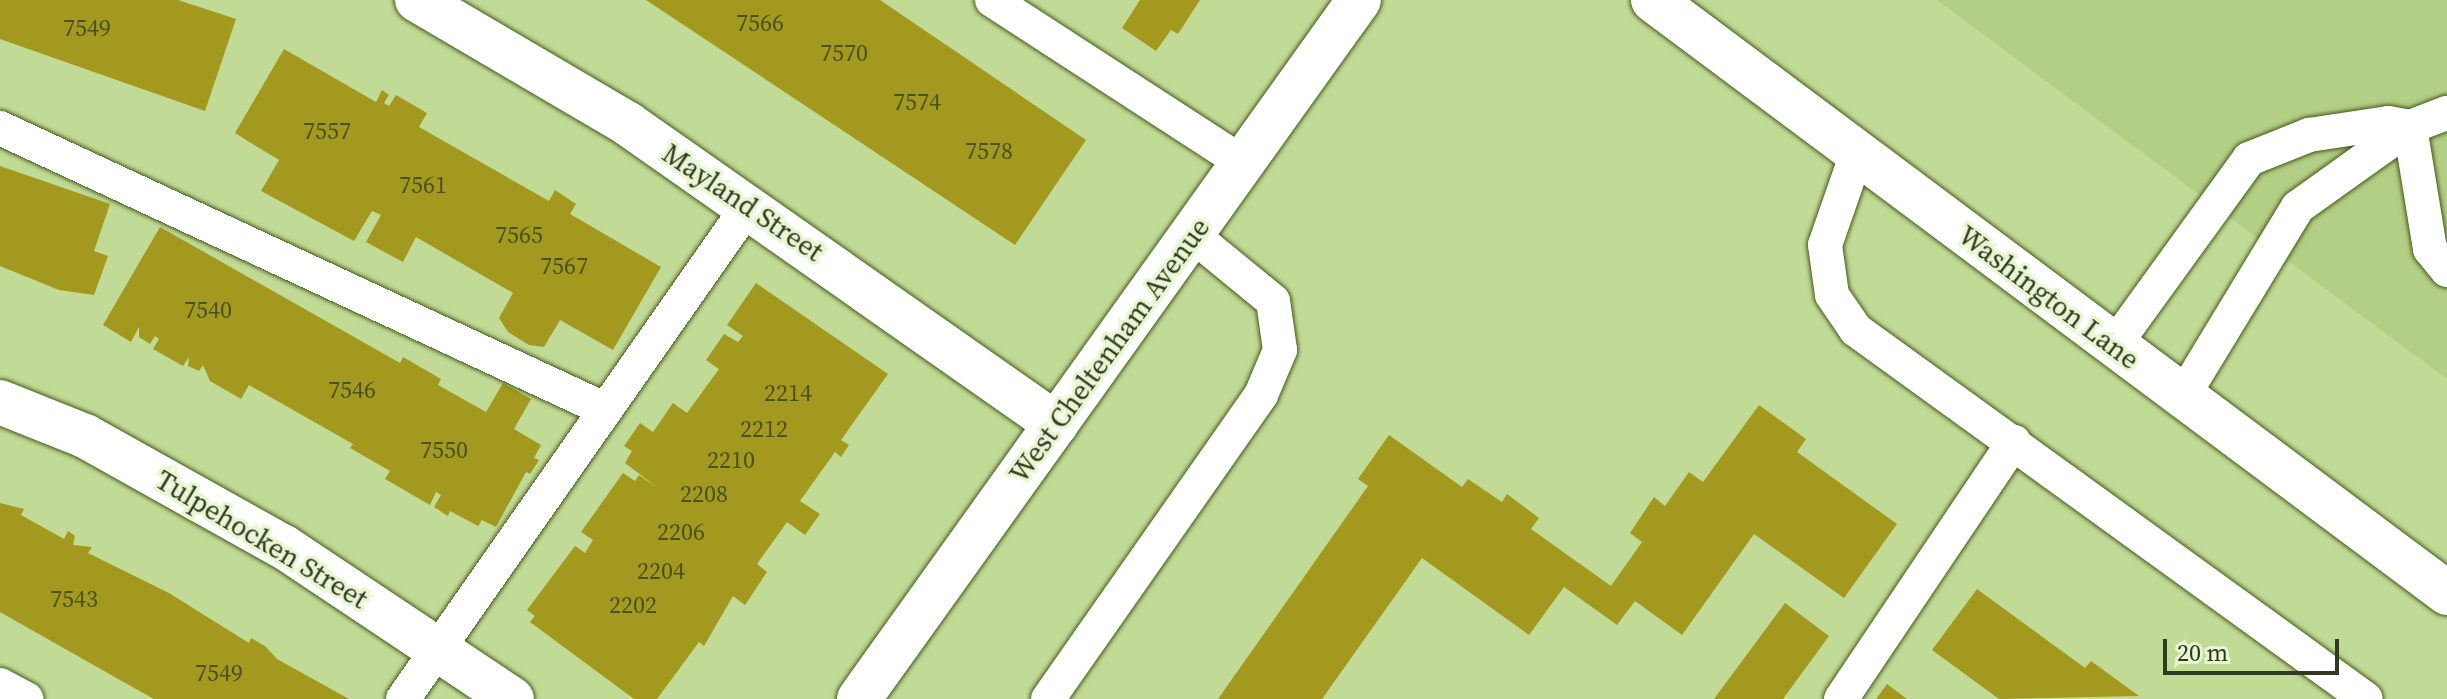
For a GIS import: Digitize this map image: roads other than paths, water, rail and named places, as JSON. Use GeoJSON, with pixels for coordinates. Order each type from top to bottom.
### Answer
{"type":"FeatureCollection","features":[{"type":"Feature","properties":{"kind":"main road","name":"Mayland Street"},"geometry":{"type":"LineString","coordinates":[[417,0],[628,124],[749,205],[1056,424]]}},
{"type":"Feature","properties":{"kind":"main road","name":"West Cheltenham Avenue"},"geometry":{"type":"LineString","coordinates":[[859,699],[1359,0]]}},
{"type":"Feature","properties":{"kind":"main road","name":"Washington Lane"},"geometry":{"type":"LineString","coordinates":[[1653,0],[2113,347],[2447,593]]}},
{"type":"Feature","properties":{"kind":"main road","name":"Tulpehocken Street"},"geometry":{"type":"LineString","coordinates":[[0,402],[85,436],[284,547],[512,699]]}},
{"type":"Feature","properties":{"kind":"lane"},"geometry":{"type":"LineString","coordinates":[[992,0],[1243,163]]}},
{"type":"Feature","properties":{"kind":"lane"},"geometry":{"type":"LineString","coordinates":[[2183,396],[2298,207],[2410,127],[2447,113]]}},
{"type":"Feature","properties":{"kind":"lane"},"geometry":{"type":"LineString","coordinates":[[2113,347],[2249,159],[2309,135],[2388,123],[2410,127]]}},
{"type":"Feature","properties":{"kind":"lane"},"geometry":{"type":"LineString","coordinates":[[2410,127],[2430,249],[2447,270]]}},
{"type":"Feature","properties":{"kind":"lane"},"geometry":{"type":"LineString","coordinates":[[0,128],[606,410]]}},
{"type":"Feature","properties":{"kind":"lane"},"geometry":{"type":"LineString","coordinates":[[1857,153],[1825,245],[1832,295],[1856,330],[2366,699]]}},
{"type":"Feature","properties":{"kind":"lane"},"geometry":{"type":"LineString","coordinates":[[403,699],[749,205]]}},
{"type":"Feature","properties":{"kind":"lane"},"geometry":{"type":"LineString","coordinates":[[1048,699],[1261,395],[1280,350],[1273,301],[1191,234]]}},
{"type":"Feature","properties":{"kind":"lane"},"geometry":{"type":"LineString","coordinates":[[1841,699],[2014,442]]}},
{"type":"Feature","properties":{"kind":"lane"},"geometry":{"type":"LineString","coordinates":[[0,685],[26,699]]}}]}
